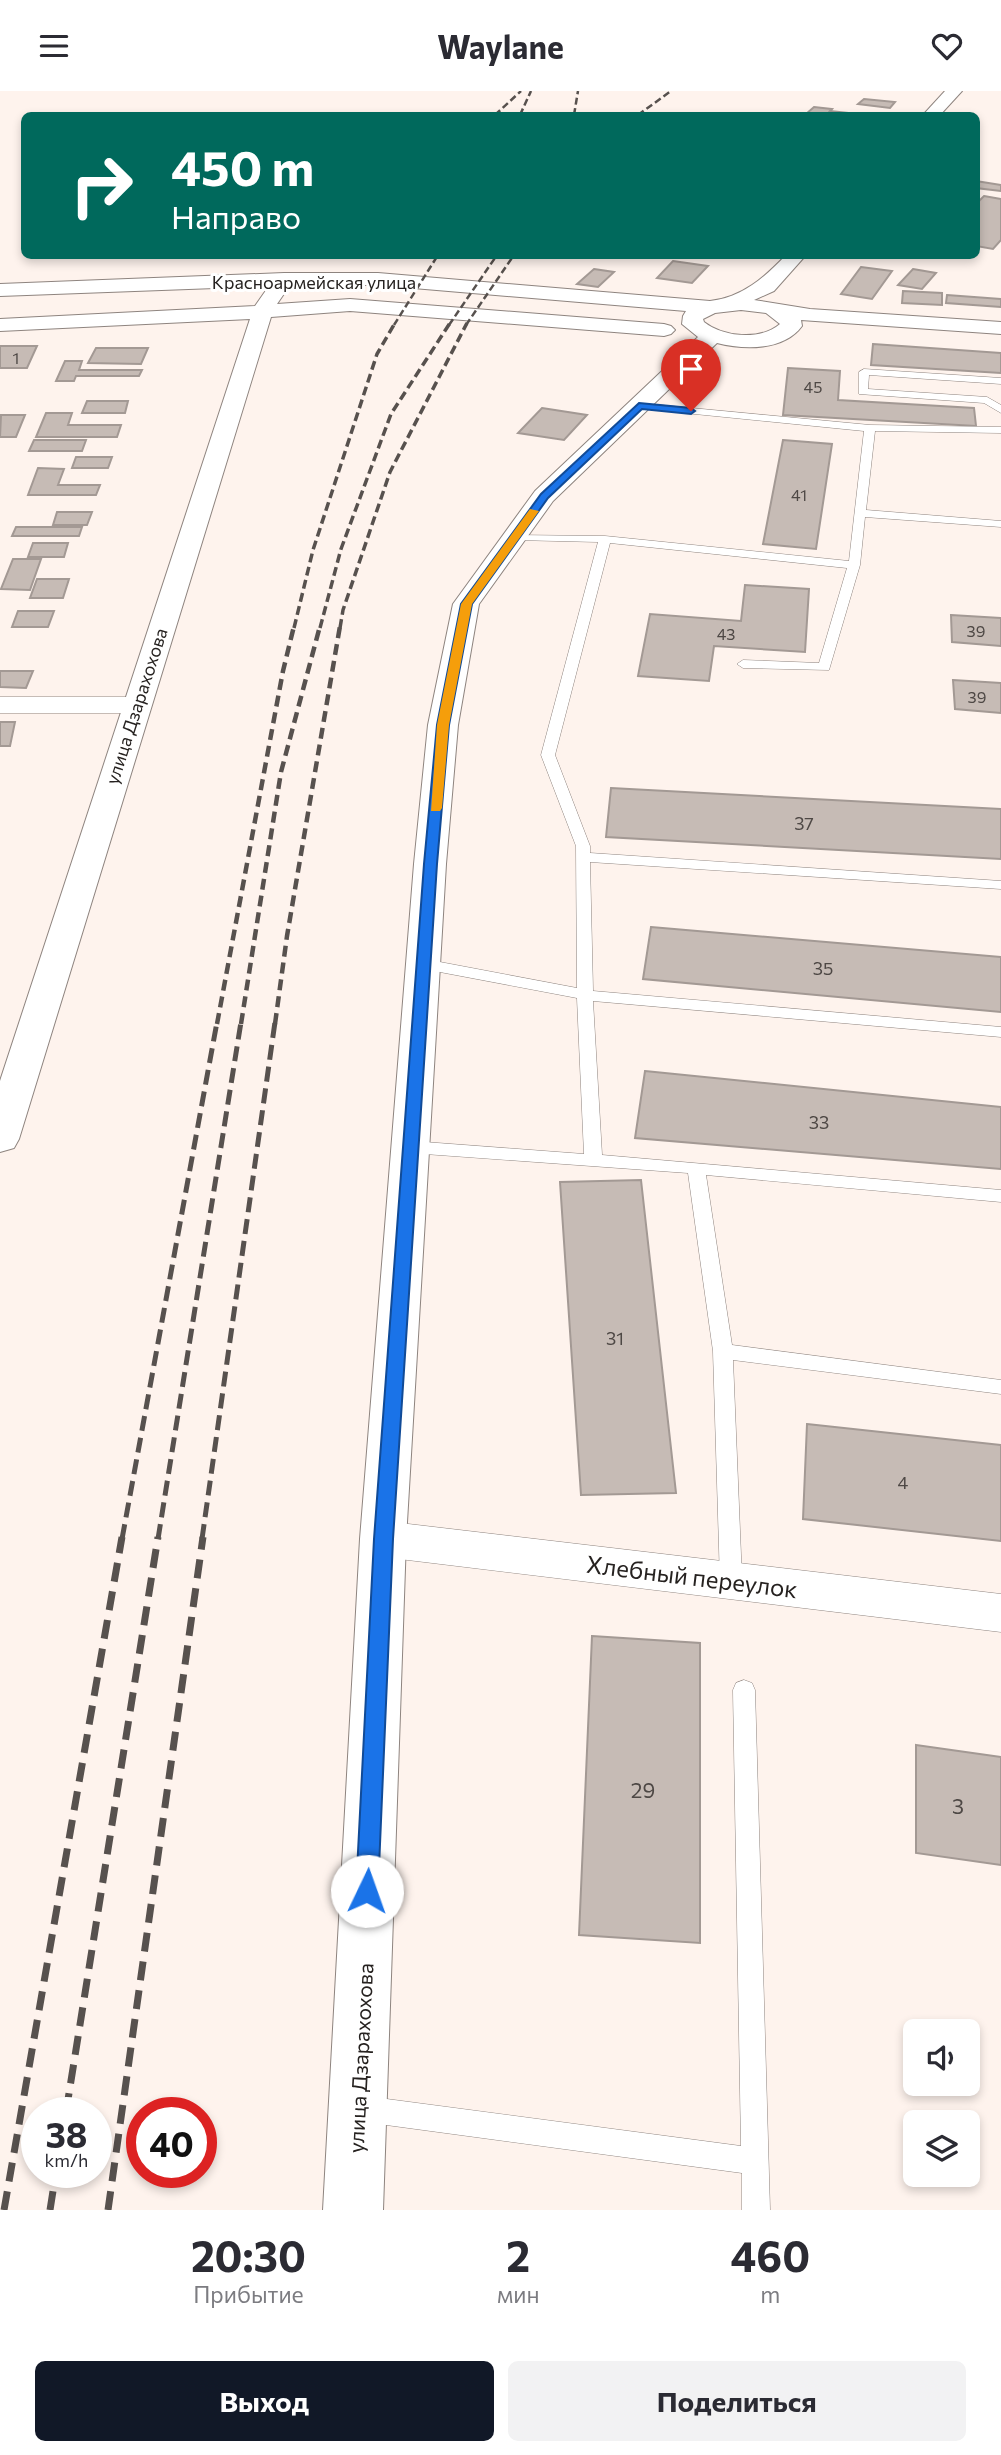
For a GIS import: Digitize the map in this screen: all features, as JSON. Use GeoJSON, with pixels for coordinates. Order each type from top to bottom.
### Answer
{"type":"FeatureCollection","features":[{"type":"Feature","properties":{"kind":"street"},"geometry":{"type":"LineString","coordinates":[[934,112],[954,91]]}},
{"type":"Feature","properties":{"kind":"street"},"geometry":{"type":"LineString","coordinates":[[786,331],[791,325],[790,319],[769,301],[795,259]]}},
{"type":"Feature","properties":{"kind":"street","name":"Красноармейская улица"},"geometry":{"type":"LineString","coordinates":[[0,290],[284,279],[378,279],[718,306],[769,301],[810,315],[886,321]]}},
{"type":"Feature","properties":{"kind":"street","name":"улица Дзарахохова"},"geometry":{"type":"LineString","coordinates":[[0,1139],[263,310],[284,279]]}},
{"type":"Feature","properties":{"kind":"street","name":"Красноармейская улица"},"geometry":{"type":"LineString","coordinates":[[0,325],[367,306],[703,343],[769,338],[786,331],[886,321]]}},
{"type":"Feature","properties":{"kind":"street"},"geometry":{"type":"LineString","coordinates":[[703,343],[692,318],[696,313],[718,306]]}},
{"type":"Feature","properties":{"kind":"street"},"geometry":{"type":"LineString","coordinates":[[886,321],[1001,328]]}},
{"type":"Feature","properties":{"kind":"street","name":"улица Дзарахохова"},"geometry":{"type":"LineString","coordinates":[[353,2210],[383,1539],[443,725],[466,604],[544,496],[703,343],[744,340]]}},
{"type":"Feature","properties":{"kind":"street"},"geometry":{"type":"LineString","coordinates":[[0,705],[136,705]]}},
{"type":"Feature","properties":{"kind":"street","name":"Хлебный переулок"},"geometry":{"type":"LineString","coordinates":[[383,1539],[1001,1613]]}},
{"type":"Feature","properties":{"kind":"lane"},"geometry":{"type":"LineString","coordinates":[[1001,381],[864,372],[863,392],[987,400],[1001,410]]}},
{"type":"Feature","properties":{"kind":"lane"},"geometry":{"type":"LineString","coordinates":[[639,406],[870,428],[1001,430]]}},
{"type":"Feature","properties":{"kind":"lane"},"geometry":{"type":"LineString","coordinates":[[743,664],[824,667],[854,565],[870,428]]}},
{"type":"Feature","properties":{"kind":"lane"},"geometry":{"type":"LineString","coordinates":[[860,513],[1001,524]]}},
{"type":"Feature","properties":{"kind":"lane"},"geometry":{"type":"LineString","coordinates":[[515,537],[605,539],[854,565]]}},
{"type":"Feature","properties":{"kind":"lane"},"geometry":{"type":"LineString","coordinates":[[593,1160],[585,995],[583,846],[548,755],[605,539]]}},
{"type":"Feature","properties":{"kind":"lane"},"geometry":{"type":"LineString","coordinates":[[583,857],[1001,884]]}},
{"type":"Feature","properties":{"kind":"lane"},"geometry":{"type":"LineString","coordinates":[[424,964],[585,995],[1001,1033]]}},
{"type":"Feature","properties":{"kind":"lane"},"geometry":{"type":"LineString","coordinates":[[411,1147],[696,1168],[1001,1196]]}},
{"type":"Feature","properties":{"kind":"lane"},"geometry":{"type":"LineString","coordinates":[[696,1168],[723,1351],[730,1580]]}},
{"type":"Feature","properties":{"kind":"lane"},"geometry":{"type":"LineString","coordinates":[[723,1351],[1001,1387]]}},
{"type":"Feature","properties":{"kind":"lane"},"geometry":{"type":"LineString","coordinates":[[744,1690],[756,2210]]}},
{"type":"Feature","properties":{"kind":"lane"},"geometry":{"type":"LineString","coordinates":[[357,2108],[755,2161]]}},
{"type":"Feature","properties":{"kind":"building"},"geometry":{"type":"Polygon","coordinates":[[[864,99],[895,102],[890,108],[858,104],[864,99]]]}},
{"type":"Feature","properties":{"kind":"building"},"geometry":{"type":"Polygon","coordinates":[[[814,107],[839,112],[808,112],[814,107]]]}},
{"type":"Feature","properties":{"kind":"building"},"geometry":{"type":"Polygon","coordinates":[[[980,182],[1001,185],[1001,191],[980,188],[980,182]]]}},
{"type":"Feature","properties":{"kind":"building"},"geometry":{"type":"Polygon","coordinates":[[[984,196],[1001,199],[1001,240],[993,249],[980,247],[980,200],[984,196]]]}},
{"type":"Feature","properties":{"kind":"building"},"geometry":{"type":"Polygon","coordinates":[[[673,261],[708,266],[692,283],[657,278],[673,261]]]}},
{"type":"Feature","properties":{"kind":"building"},"geometry":{"type":"Polygon","coordinates":[[[861,267],[892,271],[872,299],[841,294],[861,267]]]}},
{"type":"Feature","properties":{"kind":"building"},"geometry":{"type":"Polygon","coordinates":[[[594,269],[614,272],[598,287],[577,284],[594,269]]]}},
{"type":"Feature","properties":{"kind":"building"},"geometry":{"type":"Polygon","coordinates":[[[913,269],[936,273],[922,289],[898,285],[913,269]]]}},
{"type":"Feature","properties":{"kind":"building"},"geometry":{"type":"Polygon","coordinates":[[[903,291],[942,293],[942,305],[902,303],[903,291]]]}},
{"type":"Feature","properties":{"kind":"building"},"geometry":{"type":"Polygon","coordinates":[[[947,295],[1001,299],[1001,307],[946,303],[947,295]]]}},
{"type":"Feature","properties":{"kind":"building"},"geometry":{"type":"Polygon","coordinates":[[[873,344],[1001,353],[1001,373],[871,365],[873,344]]]}},
{"type":"Feature","properties":{"kind":"building"},"geometry":{"type":"Polygon","coordinates":[[[0,346],[37,346],[27,368],[0,368],[0,346]]]}},
{"type":"Feature","properties":{"kind":"building"},"geometry":{"type":"Polygon","coordinates":[[[96,348],[148,348],[141,364],[88,363],[96,348]]]}},
{"type":"Feature","properties":{"kind":"building"},"geometry":{"type":"Polygon","coordinates":[[[65,361],[82,361],[79,370],[142,370],[139,376],[76,376],[74,381],[56,381],[65,361]]]}},
{"type":"Feature","properties":{"kind":"building"},"geometry":{"type":"Polygon","coordinates":[[[788,368],[840,371],[838,400],[974,408],[976,426],[783,415],[788,368]]]}},
{"type":"Feature","properties":{"kind":"building"},"geometry":{"type":"Polygon","coordinates":[[[87,401],[128,401],[125,413],[82,413],[87,401]]]}},
{"type":"Feature","properties":{"kind":"building"},"geometry":{"type":"Polygon","coordinates":[[[542,408],[587,415],[564,440],[518,433],[542,408]]]}},
{"type":"Feature","properties":{"kind":"building"},"geometry":{"type":"Polygon","coordinates":[[[46,413],[72,413],[68,425],[121,425],[117,437],[36,437],[46,413]]]}},
{"type":"Feature","properties":{"kind":"building"},"geometry":{"type":"Polygon","coordinates":[[[1,415],[25,415],[16,437],[0,437],[1,415]]]}},
{"type":"Feature","properties":{"kind":"building"},"geometry":{"type":"Polygon","coordinates":[[[34,440],[86,440],[82,451],[29,451],[34,440]]]}},
{"type":"Feature","properties":{"kind":"building"},"geometry":{"type":"Polygon","coordinates":[[[783,440],[832,444],[816,549],[763,544],[783,440]]]}},
{"type":"Feature","properties":{"kind":"building"},"geometry":{"type":"Polygon","coordinates":[[[76,457],[112,457],[108,468],[72,468],[76,457]]]}},
{"type":"Feature","properties":{"kind":"building"},"geometry":{"type":"Polygon","coordinates":[[[38,468],[64,469],[58,485],[100,485],[96,495],[28,495],[38,468]]]}},
{"type":"Feature","properties":{"kind":"building"},"geometry":{"type":"Polygon","coordinates":[[[57,512],[92,512],[87,525],[53,525],[57,512]]]}},
{"type":"Feature","properties":{"kind":"building"},"geometry":{"type":"Polygon","coordinates":[[[16,527],[82,527],[79,536],[12,536],[16,527]]]}},
{"type":"Feature","properties":{"kind":"building"},"geometry":{"type":"Polygon","coordinates":[[[33,543],[68,543],[64,557],[28,557],[33,543]]]}},
{"type":"Feature","properties":{"kind":"building"},"geometry":{"type":"Polygon","coordinates":[[[13,559],[41,559],[30,590],[1,589],[13,559]]]}},
{"type":"Feature","properties":{"kind":"building"},"geometry":{"type":"Polygon","coordinates":[[[37,579],[69,579],[63,598],[30,598],[37,579]]]}},
{"type":"Feature","properties":{"kind":"building"},"geometry":{"type":"Polygon","coordinates":[[[745,585],[809,589],[805,652],[714,646],[709,681],[638,676],[650,614],[741,621],[745,585]]]}},
{"type":"Feature","properties":{"kind":"building"},"geometry":{"type":"Polygon","coordinates":[[[18,611],[54,611],[48,627],[12,627],[18,611]]]}},
{"type":"Feature","properties":{"kind":"building"},"geometry":{"type":"Polygon","coordinates":[[[951,615],[1001,618],[1001,646],[952,642],[951,615]]]}},
{"type":"Feature","properties":{"kind":"building"},"geometry":{"type":"Polygon","coordinates":[[[0,671],[33,671],[26,688],[0,687],[0,671]]]}},
{"type":"Feature","properties":{"kind":"building"},"geometry":{"type":"Polygon","coordinates":[[[953,680],[1001,683],[1001,713],[955,709],[953,680]]]}},
{"type":"Feature","properties":{"kind":"building"},"geometry":{"type":"Polygon","coordinates":[[[0,722],[15,722],[10,746],[0,746],[0,722]]]}},
{"type":"Feature","properties":{"kind":"building"},"geometry":{"type":"Polygon","coordinates":[[[611,788],[1001,809],[1001,859],[606,837],[611,788]]]}},
{"type":"Feature","properties":{"kind":"building"},"geometry":{"type":"Polygon","coordinates":[[[651,927],[1001,957],[1001,1012],[643,979],[651,927]]]}},
{"type":"Feature","properties":{"kind":"building"},"geometry":{"type":"Polygon","coordinates":[[[645,1071],[1001,1107],[1001,1169],[635,1138],[645,1071]]]}},
{"type":"Feature","properties":{"kind":"building"},"geometry":{"type":"Polygon","coordinates":[[[641,1180],[676,1493],[581,1495],[560,1182],[641,1180]]]}},
{"type":"Feature","properties":{"kind":"building"},"geometry":{"type":"Polygon","coordinates":[[[807,1424],[1001,1445],[1001,1541],[803,1519],[807,1424]]]}},
{"type":"Feature","properties":{"kind":"building"},"geometry":{"type":"Polygon","coordinates":[[[592,1636],[700,1643],[700,1943],[579,1935],[592,1636]]]}},
{"type":"Feature","properties":{"kind":"building"},"geometry":{"type":"Polygon","coordinates":[[[916,1745],[1001,1757],[1001,1865],[916,1853],[916,1745]]]}},
{"type":"Feature","properties":{"kind":"railway"},"geometry":{"type":"LineString","coordinates":[[498,112],[521,91]]}},
{"type":"Feature","properties":{"kind":"railway"},"geometry":{"type":"LineString","coordinates":[[521,112],[531,91]]}},
{"type":"Feature","properties":{"kind":"railway"},"geometry":{"type":"LineString","coordinates":[[574,112],[578,91]]}},
{"type":"Feature","properties":{"kind":"railway"},"geometry":{"type":"LineString","coordinates":[[642,112],[671,91]]}},
{"type":"Feature","properties":{"kind":"railway"},"geometry":{"type":"LineString","coordinates":[[394,325],[435,259]]}},
{"type":"Feature","properties":{"kind":"railway"},"geometry":{"type":"LineString","coordinates":[[449,325],[494,259]]}},
{"type":"Feature","properties":{"kind":"railway"},"geometry":{"type":"LineString","coordinates":[[466,325],[511,259]]}},
{"type":"Feature","properties":{"kind":"railway"},"geometry":{"type":"LineString","coordinates":[[294,628],[313,550],[377,354],[395,323]]}},
{"type":"Feature","properties":{"kind":"railway"},"geometry":{"type":"LineString","coordinates":[[320,628],[341,549],[391,414],[450,323]]}},
{"type":"Feature","properties":{"kind":"railway"},"geometry":{"type":"LineString","coordinates":[[340,628],[343,610],[390,472],[467,323]]}},
{"type":"Feature","properties":{"kind":"railway"},"geometry":{"type":"LineString","coordinates":[[217,1024],[283,671],[294,626]]}},
{"type":"Feature","properties":{"kind":"railway"},"geometry":{"type":"LineString","coordinates":[[241,1024],[281,772],[320,626]]}},
{"type":"Feature","properties":{"kind":"railway"},"geometry":{"type":"LineString","coordinates":[[275,1024],[287,936],[340,626]]}},
{"type":"Feature","properties":{"kind":"railway"},"geometry":{"type":"LineString","coordinates":[[122,1539],[217,1022]]}},
{"type":"Feature","properties":{"kind":"railway"},"geometry":{"type":"LineString","coordinates":[[158,1539],[241,1022]]}},
{"type":"Feature","properties":{"kind":"railway"},"geometry":{"type":"LineString","coordinates":[[202,1539],[275,1022]]}},
{"type":"Feature","properties":{"kind":"railway"},"geometry":{"type":"LineString","coordinates":[[4,2210],[122,1537]]}},
{"type":"Feature","properties":{"kind":"railway"},"geometry":{"type":"LineString","coordinates":[[68,2097],[158,1537]]}},
{"type":"Feature","properties":{"kind":"railway"},"geometry":{"type":"LineString","coordinates":[[108,2210],[203,1537]]}},
{"type":"Feature","properties":{"kind":"railway"},"geometry":{"type":"LineString","coordinates":[[50,2210],[53,2188]]}},
{"type":"Feature","properties":{"kind":"slow traffic"},"geometry":{"type":"LineString","coordinates":[[435,808],[443,725],[466,604],[534,511]]}},
{"type":"Feature","properties":{"kind":"route"},"geometry":{"type":"LineString","coordinates":[[367,1891],[383,1539],[430,864],[443,725],[466,604],[544,496],[639,406],[691,411]]}}]}
